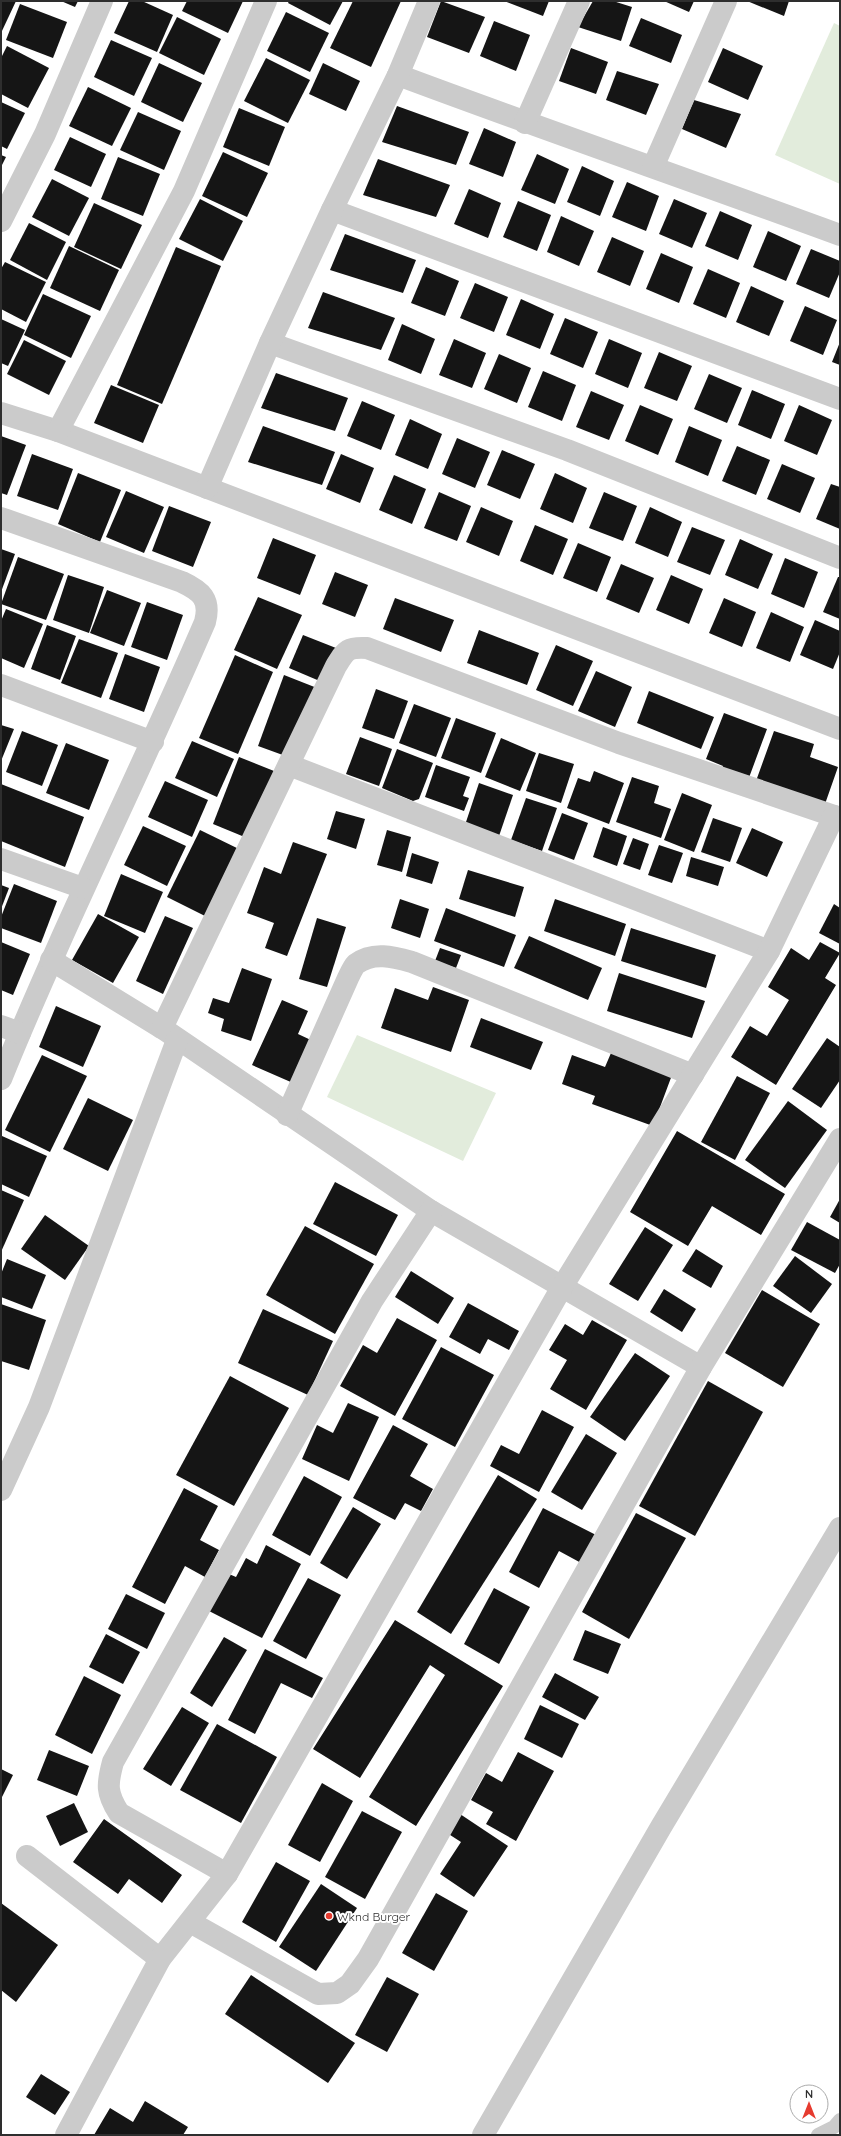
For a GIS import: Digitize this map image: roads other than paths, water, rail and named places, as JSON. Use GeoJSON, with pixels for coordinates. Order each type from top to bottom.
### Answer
{"type":"FeatureCollection","features":[{"type":"Feature","properties":{"kind":"street"},"geometry":{"type":"LineString","coordinates":[[1,221],[45,134],[102,1]]}},
{"type":"Feature","properties":{"kind":"street"},"geometry":{"type":"LineString","coordinates":[[58,432],[184,191],[266,1]]}},
{"type":"Feature","properties":{"kind":"street"},"geometry":{"type":"LineString","coordinates":[[207,488],[270,342],[398,75],[429,1]]}},
{"type":"Feature","properties":{"kind":"street"},"geometry":{"type":"LineString","coordinates":[[525,123],[579,1]]}},
{"type":"Feature","properties":{"kind":"street"},"geometry":{"type":"LineString","coordinates":[[653,167],[726,1]]}},
{"type":"Feature","properties":{"kind":"street"},"geometry":{"type":"LineString","coordinates":[[398,75],[525,123],[653,167],[840,235]]}},
{"type":"Feature","properties":{"kind":"street"},"geometry":{"type":"LineString","coordinates":[[332,210],[840,398]]}},
{"type":"Feature","properties":{"kind":"street"},"geometry":{"type":"LineString","coordinates":[[270,342],[567,450],[840,558]]}},
{"type":"Feature","properties":{"kind":"street"},"geometry":{"type":"LineString","coordinates":[[1,413],[58,432],[207,488],[840,729]]}},
{"type":"Feature","properties":{"kind":"street"},"geometry":{"type":"LineString","coordinates":[[1,518],[182,582],[197,589],[204,598],[208,611],[206,622],[153,742],[83,888],[51,960],[10,1030],[1,1079]]}},
{"type":"Feature","properties":{"kind":"street"},"geometry":{"type":"LineString","coordinates":[[1,1490],[39,1407],[170,1034],[290,765],[336,666],[344,653],[352,647],[367,648],[619,743],[837,817],[769,951],[562,1288],[227,1874],[160,1960],[66,2135]]}},
{"type":"Feature","properties":{"kind":"street"},"geometry":{"type":"LineString","coordinates":[[1,685],[153,742]]}},
{"type":"Feature","properties":{"kind":"street"},"geometry":{"type":"LineString","coordinates":[[290,765],[769,951]]}},
{"type":"Feature","properties":{"kind":"street"},"geometry":{"type":"LineString","coordinates":[[1,859],[83,888]]}},
{"type":"Feature","properties":{"kind":"street"},"geometry":{"type":"LineString","coordinates":[[287,1115],[348,978],[356,964],[370,957],[388,956],[412,962],[693,1075]]}},
{"type":"Feature","properties":{"kind":"street"},"geometry":{"type":"LineString","coordinates":[[51,960],[170,1034],[287,1115],[431,1211],[701,1367]]}},
{"type":"Feature","properties":{"kind":"street"},"geometry":{"type":"LineString","coordinates":[[190,1922],[318,1994],[337,1993],[350,1984],[368,1959],[701,1367],[840,1139]]}},
{"type":"Feature","properties":{"kind":"street"},"geometry":{"type":"LineString","coordinates":[[227,1874],[119,1813],[110,1799],[108,1782],[113,1762],[372,1301],[431,1211]]}},
{"type":"Feature","properties":{"kind":"street"},"geometry":{"type":"LineString","coordinates":[[483,2135],[661,1827],[840,1528]]}},
{"type":"Feature","properties":{"kind":"street"},"geometry":{"type":"LineString","coordinates":[[28,1856],[160,1960]]}},
{"type":"Feature","properties":{"kind":"lane"},"geometry":{"type":"LineString","coordinates":[[818,2135],[834,2127],[840,2120]]}},
{"type":"Feature","properties":{"kind":"place","name":"Wknd Burger"},"geometry":{"type":"Point","coordinates":[329,1916]}}]}
